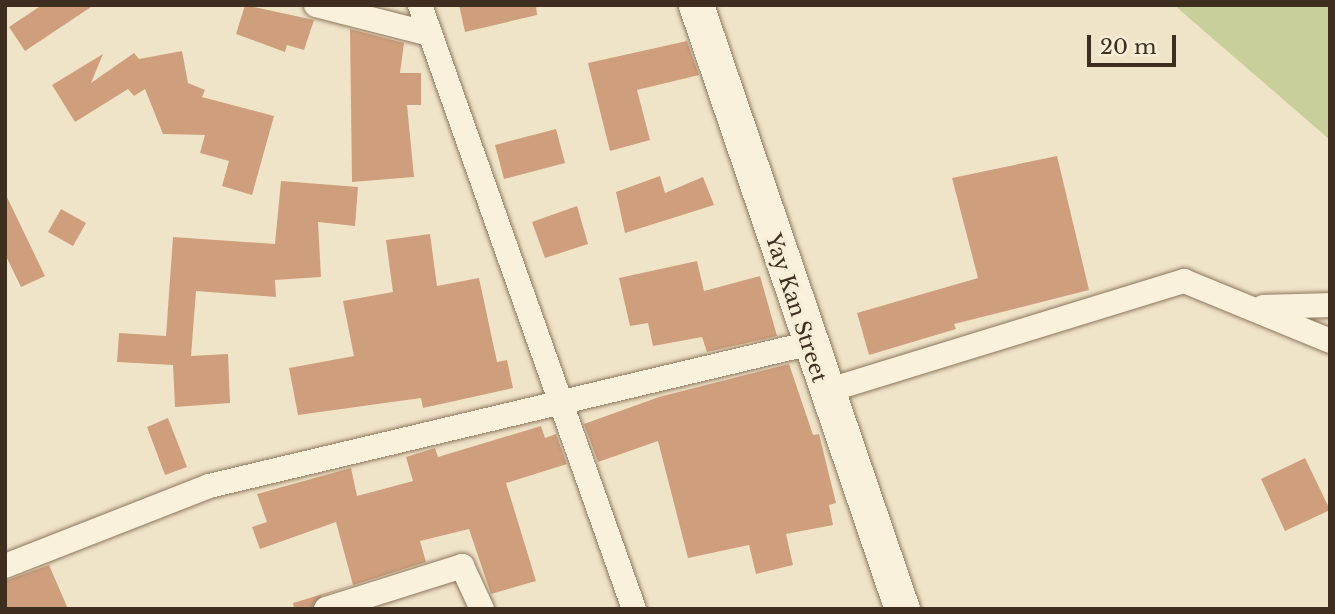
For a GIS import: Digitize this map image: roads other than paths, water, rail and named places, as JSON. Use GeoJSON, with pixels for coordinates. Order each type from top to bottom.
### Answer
{"type":"FeatureCollection","features":[{"type":"Feature","properties":{"kind":"main road","name":"Yay Kan Street"},"geometry":{"type":"LineString","coordinates":[[696,5],[823,392],[902,609]]}},
{"type":"Feature","properties":{"kind":"street"},"geometry":{"type":"LineString","coordinates":[[316,5],[430,34]]}},
{"type":"Feature","properties":{"kind":"street"},"geometry":{"type":"LineString","coordinates":[[420,5],[634,609]]}},
{"type":"Feature","properties":{"kind":"street"},"geometry":{"type":"LineString","coordinates":[[823,392],[1184,281],[1258,307],[1330,341]]}},
{"type":"Feature","properties":{"kind":"street"},"geometry":{"type":"LineString","coordinates":[[1258,307],[1330,305]]}},
{"type":"Feature","properties":{"kind":"street"},"geometry":{"type":"LineString","coordinates":[[5,566],[208,486],[807,344]]}},
{"type":"Feature","properties":{"kind":"street"},"geometry":{"type":"LineString","coordinates":[[326,609],[462,566],[482,609]]}}]}
